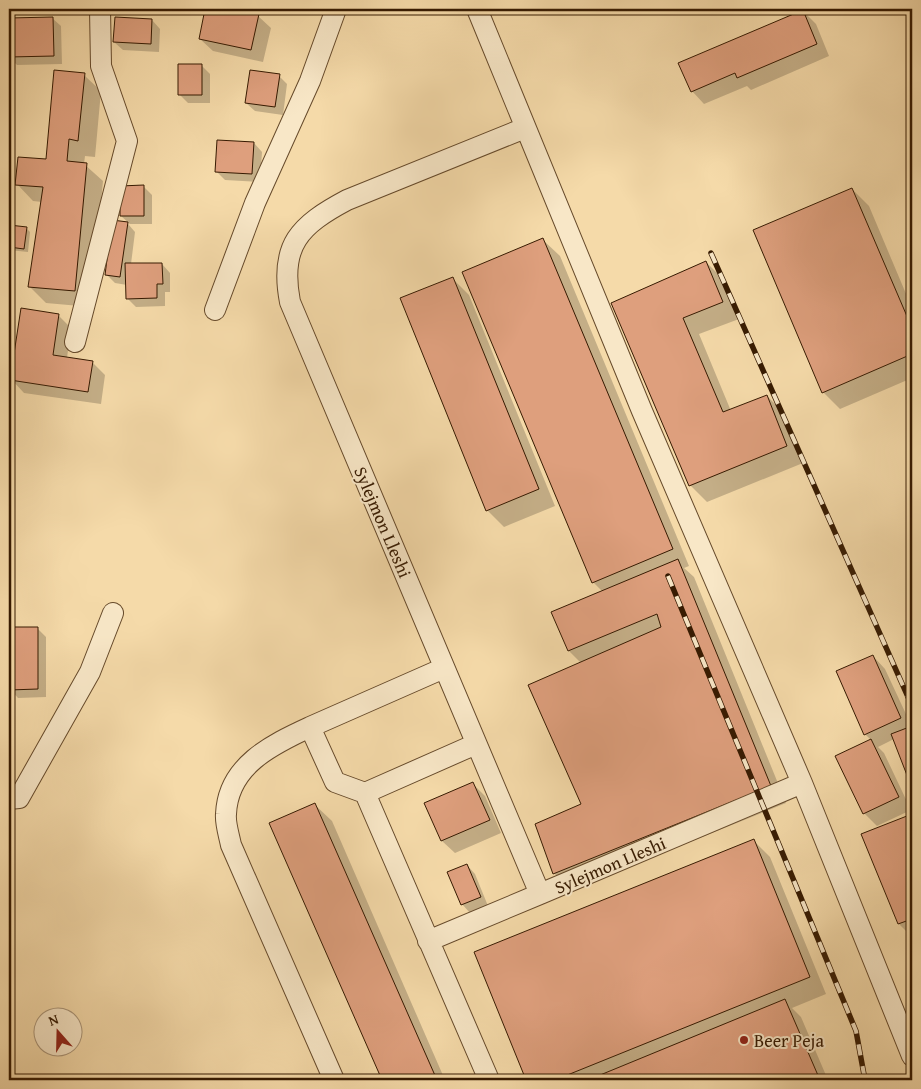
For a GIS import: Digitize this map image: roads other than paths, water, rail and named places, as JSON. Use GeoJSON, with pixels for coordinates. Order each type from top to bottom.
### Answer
{"type":"FeatureCollection","features":[{"type":"Feature","properties":{"kind":"street"},"geometry":{"type":"LineString","coordinates":[[75,342],[127,141],[101,66],[100,9]]}},
{"type":"Feature","properties":{"kind":"street"},"geometry":{"type":"LineString","coordinates":[[214,310],[254,203],[310,81],[336,9]]}},
{"type":"Feature","properties":{"kind":"street"},"geometry":{"type":"LineString","coordinates":[[476,9],[642,411],[802,783],[912,1056]]}},
{"type":"Feature","properties":{"kind":"street","name":"Sylejmon Lleshi"},"geometry":{"type":"LineString","coordinates":[[525,128],[347,200],[320,214],[300,232],[289,254],[285,278],[290,302],[476,744],[540,894],[802,783]]}},
{"type":"Feature","properties":{"kind":"street"},"geometry":{"type":"LineString","coordinates":[[9,799],[19,798],[36,771],[90,672],[113,613]]}},
{"type":"Feature","properties":{"kind":"street"},"geometry":{"type":"LineString","coordinates":[[334,1080],[231,844],[226,815],[230,787],[245,766],[271,745],[444,668]]}},
{"type":"Feature","properties":{"kind":"street"},"geometry":{"type":"LineString","coordinates":[[310,727],[335,782],[365,793],[476,744]]}},
{"type":"Feature","properties":{"kind":"street"},"geometry":{"type":"LineString","coordinates":[[365,793],[488,1080]]}},
{"type":"Feature","properties":{"kind":"street"},"geometry":{"type":"LineString","coordinates":[[428,940],[540,894]]}},
{"type":"Feature","properties":{"kind":"railway"},"geometry":{"type":"LineString","coordinates":[[711,253],[912,706]]}},
{"type":"Feature","properties":{"kind":"railway"},"geometry":{"type":"LineString","coordinates":[[668,576],[856,1031],[865,1080]]}},
{"type":"Feature","properties":{"kind":"place","name":"Beer Peja"},"geometry":{"type":"Point","coordinates":[744,1040]}}]}
